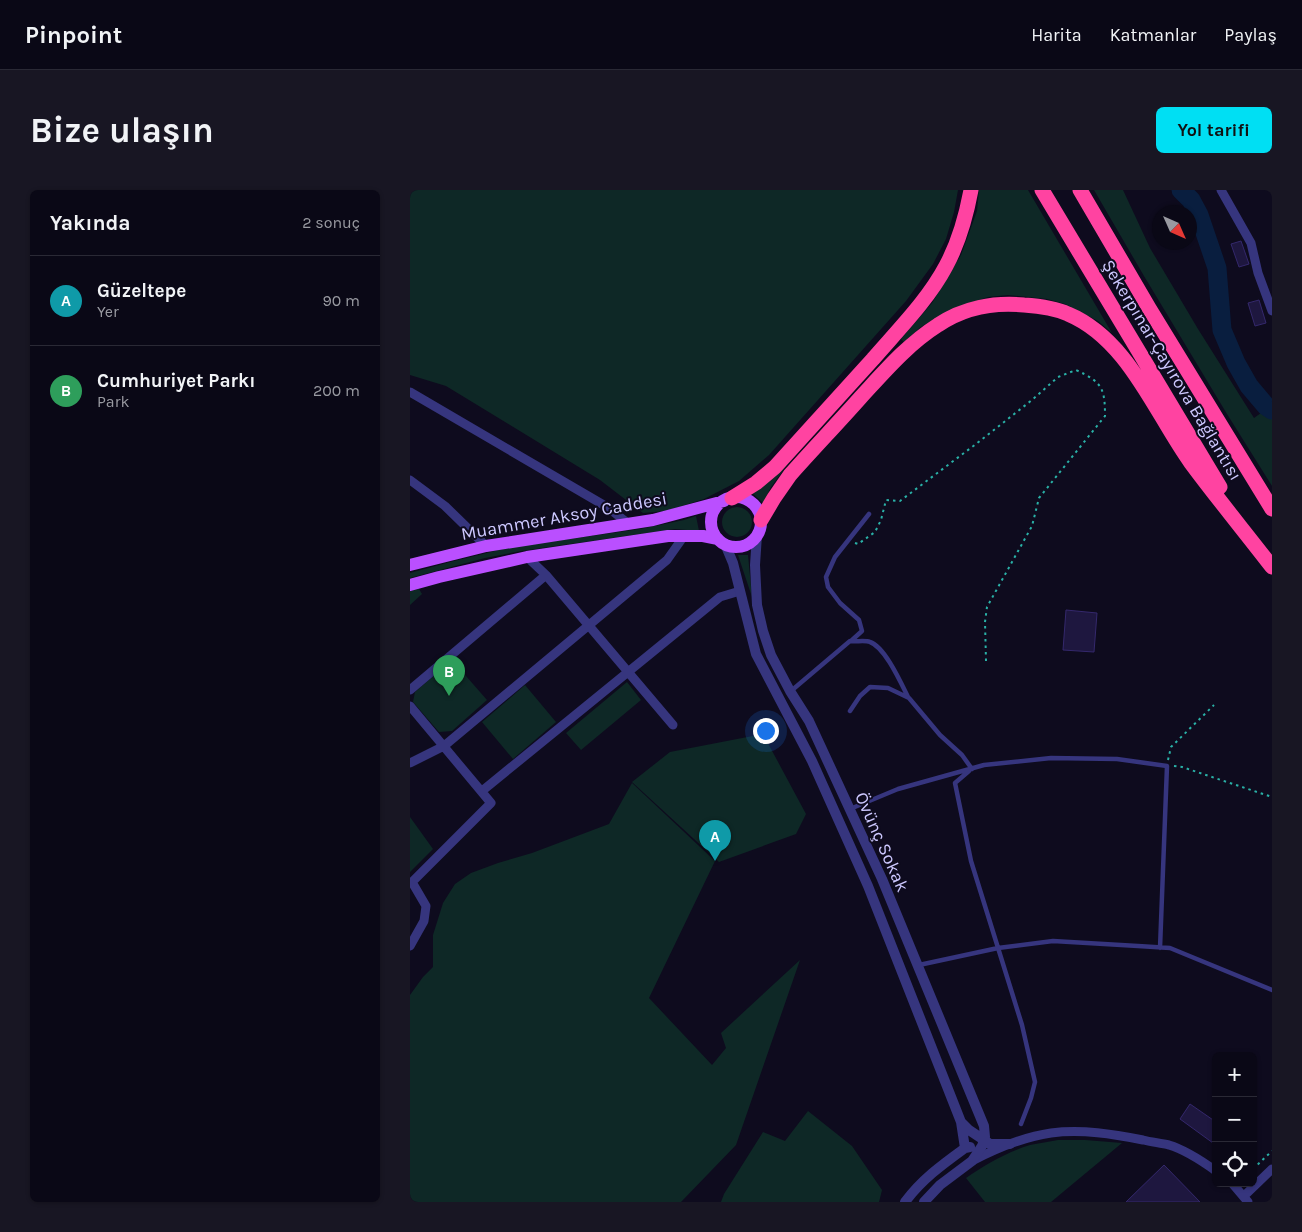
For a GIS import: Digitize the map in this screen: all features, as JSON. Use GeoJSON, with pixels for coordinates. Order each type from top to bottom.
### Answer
{"type":"FeatureCollection","features":[{"type":"Feature","properties":{"kind":"highway"},"geometry":{"type":"LineString","coordinates":[[728,499],[756,483],[775,467],[893,336],[935,285],[958,243],[965,221],[971,190]]}},
{"type":"Feature","properties":{"kind":"highway","name":"Şekerpınar-Çayırova Bağlantısı"},"geometry":{"type":"LineString","coordinates":[[1042,190],[1219,485],[1272,567]]}},
{"type":"Feature","properties":{"kind":"highway","name":"Şekerpınar-Çayırova Bağlantısı"},"geometry":{"type":"LineString","coordinates":[[1080,190],[1149,308],[1272,509]]}},
{"type":"Feature","properties":{"kind":"highway"},"geometry":{"type":"LineString","coordinates":[[761,520],[790,475],[909,346],[938,324],[958,314],[983,306],[1009,303],[1052,308],[1068,314],[1099,332],[1119,352],[1191,462],[1272,567]]}},
{"type":"Feature","properties":{"kind":"main road"},"geometry":{"type":"LineString","coordinates":[[410,585],[527,557],[660,537],[702,536],[722,541],[732,546],[746,545],[753,541],[757,535],[761,520],[759,512],[748,500],[740,497],[728,499],[719,504],[712,515],[712,528],[722,541]]}},
{"type":"Feature","properties":{"kind":"main road","name":"Muammer Aksoy Caddesi"},"geometry":{"type":"LineString","coordinates":[[410,565],[486,546],[653,520],[728,499]]}},
{"type":"Feature","properties":{"kind":"street"},"geometry":{"type":"LineString","coordinates":[[1221,190],[1251,243],[1258,273],[1272,311]]}},
{"type":"Feature","properties":{"kind":"street"},"geometry":{"type":"LineString","coordinates":[[410,392],[607,507],[629,524]]}},
{"type":"Feature","properties":{"kind":"street"},"geometry":{"type":"LineString","coordinates":[[410,480],[445,506],[486,546]]}},
{"type":"Feature","properties":{"kind":"street","name":"Övünç Sokak"},"geometry":{"type":"LineString","coordinates":[[757,535],[755,565],[757,605],[771,655],[809,721],[882,879],[984,1126],[985,1137],[982,1146]]}},
{"type":"Feature","properties":{"kind":"street"},"geometry":{"type":"LineString","coordinates":[[410,763],[444,746],[667,560],[684,536]]}},
{"type":"Feature","properties":{"kind":"street","name":"Övünç Sokak"},"geometry":{"type":"LineString","coordinates":[[722,541],[733,563],[756,654],[812,761],[868,886],[961,1122],[966,1148]]}},
{"type":"Feature","properties":{"kind":"street"},"geometry":{"type":"LineString","coordinates":[[527,557],[546,575],[673,725]]}},
{"type":"Feature","properties":{"kind":"street"},"geometry":{"type":"LineString","coordinates":[[410,690],[546,575]]}},
{"type":"Feature","properties":{"kind":"street"},"geometry":{"type":"LineString","coordinates":[[482,791],[720,597],[740,591]]}},
{"type":"Feature","properties":{"kind":"street"},"geometry":{"type":"LineString","coordinates":[[410,706],[491,803],[411,882],[426,906],[424,921],[410,946]]}},
{"type":"Feature","properties":{"kind":"street"},"geometry":{"type":"LineString","coordinates":[[961,1122],[969,1130],[990,1144],[1010,1144]]}},
{"type":"Feature","properties":{"kind":"street"},"geometry":{"type":"LineString","coordinates":[[924,1202],[940,1185],[972,1161],[1016,1141],[1051,1133],[1089,1132],[1128,1137],[1170,1146],[1202,1161],[1212,1168]]}},
{"type":"Feature","properties":{"kind":"street"},"geometry":{"type":"LineString","coordinates":[[905,1202],[915,1188],[939,1166],[966,1148],[982,1146]]}},
{"type":"Feature","properties":{"kind":"street"},"geometry":{"type":"LineString","coordinates":[[972,1161],[982,1146]]}},
{"type":"Feature","properties":{"kind":"street"},"geometry":{"type":"LineString","coordinates":[[1236,1187],[1246,1199],[1272,1170]]}},
{"type":"Feature","properties":{"kind":"lane"},"geometry":{"type":"LineString","coordinates":[[790,691],[862,631],[859,620],[840,603],[828,587],[826,577],[835,557],[869,514]]}},
{"type":"Feature","properties":{"kind":"lane"},"geometry":{"type":"LineString","coordinates":[[850,641],[871,642],[883,652],[909,698],[940,735],[962,755],[972,769]]}},
{"type":"Feature","properties":{"kind":"lane"},"geometry":{"type":"LineString","coordinates":[[850,711],[860,696],[870,687],[888,688],[909,698]]}},
{"type":"Feature","properties":{"kind":"lane"},"geometry":{"type":"LineString","coordinates":[[850,809],[898,789],[984,765],[1051,758],[1117,759],[1167,766],[1160,948]]}},
{"type":"Feature","properties":{"kind":"lane"},"geometry":{"type":"LineString","coordinates":[[972,769],[955,783],[971,860],[1022,1025],[1035,1082],[1021,1124]]}},
{"type":"Feature","properties":{"kind":"lane"},"geometry":{"type":"LineString","coordinates":[[918,965],[998,948],[1054,942],[1170,948],[1272,990]]}},
{"type":"Feature","properties":{"kind":"path"},"geometry":{"type":"LineString","coordinates":[[846,542],[858,544],[875,532],[881,520],[886,500],[900,501],[990,433],[1058,377],[1076,370],[1091,377],[1102,390],[1105,404],[1104,416],[1039,498],[1032,526],[987,607],[985,622],[986,662]]}},
{"type":"Feature","properties":{"kind":"path"},"geometry":{"type":"LineString","coordinates":[[1214,705],[1171,747],[1167,766],[1182,768],[1272,797]]}},
{"type":"Feature","properties":{"kind":"path"},"geometry":{"type":"LineString","coordinates":[[1257,1165],[1272,1151]]}},
{"type":"Feature","properties":{"kind":"green space"},"geometry":{"type":"Polygon","coordinates":[[[410,190],[958,190],[946,239],[933,264],[906,301],[769,455],[739,481],[704,499],[666,511],[643,513],[600,480],[446,386],[410,375],[410,190]]]}},
{"type":"Feature","properties":{"kind":"green space"},"geometry":{"type":"Polygon","coordinates":[[[979,190],[1028,190],[1112,333],[1098,321],[1065,304],[1047,299],[1008,295],[988,297],[955,308],[921,327],[904,342],[901,339],[932,303],[961,255],[977,211],[979,190]]]}},
{"type":"Feature","properties":{"kind":"green space"},"geometry":{"type":"Polygon","coordinates":[[[1094,190],[1123,190],[1150,248],[1254,418],[1268,408],[1272,412],[1272,486],[1144,276],[1094,190]]]}},
{"type":"Feature","properties":{"kind":"green space"},"geometry":{"type":"Polygon","coordinates":[[[790,461],[771,487],[763,503],[752,493],[790,461]]]}},
{"type":"Feature","properties":{"kind":"green space"},"geometry":{"type":"Polygon","coordinates":[[[737,507],[748,511],[752,522],[748,533],[737,537],[726,533],[722,522],[726,511],[737,507]]]}},
{"type":"Feature","properties":{"kind":"green space"},"geometry":{"type":"Polygon","coordinates":[[[696,516],[699,531],[675,529],[521,551],[485,558],[410,578],[410,573],[507,548],[640,529],[696,516]]]}},
{"type":"Feature","properties":{"kind":"green space"},"geometry":{"type":"Polygon","coordinates":[[[738,555],[748,555],[752,597],[738,555]]]}},
{"type":"Feature","properties":{"kind":"green space"},"geometry":{"type":"Polygon","coordinates":[[[419,589],[422,594],[410,605],[410,591],[419,589]]]}},
{"type":"Feature","properties":{"kind":"green space"},"geometry":{"type":"Polygon","coordinates":[[[452,660],[487,700],[452,731],[439,732],[413,702],[415,692],[452,660]]]}},
{"type":"Feature","properties":{"kind":"green space"},"geometry":{"type":"Polygon","coordinates":[[[627,682],[641,700],[581,750],[566,733],[627,682]]]}},
{"type":"Feature","properties":{"kind":"green space"},"geometry":{"type":"Polygon","coordinates":[[[525,685],[556,722],[513,759],[482,722],[525,685]]]}},
{"type":"Feature","properties":{"kind":"green space"},"geometry":{"type":"Polygon","coordinates":[[[763,734],[806,814],[796,834],[719,862],[632,782],[670,752],[763,734]]]}},
{"type":"Feature","properties":{"kind":"green space"},"geometry":{"type":"Polygon","coordinates":[[[632,783],[715,861],[649,998],[712,1065],[726,1048],[721,1033],[800,960],[736,1145],[681,1202],[410,1202],[410,995],[433,967],[433,935],[443,903],[455,884],[471,873],[532,853],[609,824],[632,783]]]}},
{"type":"Feature","properties":{"kind":"green space"},"geometry":{"type":"Polygon","coordinates":[[[410,817],[433,849],[410,872],[410,817]]]}},
{"type":"Feature","properties":{"kind":"green space"},"geometry":{"type":"Polygon","coordinates":[[[808,1111],[852,1146],[882,1190],[879,1202],[721,1202],[724,1194],[763,1132],[785,1141],[808,1111]]]}},
{"type":"Feature","properties":{"kind":"green space"},"geometry":{"type":"Polygon","coordinates":[[[1058,1140],[1122,1143],[1051,1202],[985,1202],[966,1178],[989,1163],[1013,1151],[1030,1145],[1058,1140]]]}},
{"type":"Feature","properties":{"kind":"building"},"geometry":{"type":"Polygon","coordinates":[[[1241,241],[1249,264],[1239,267],[1231,244],[1241,241]]]}},
{"type":"Feature","properties":{"kind":"building"},"geometry":{"type":"Polygon","coordinates":[[[1259,300],[1266,323],[1255,326],[1248,303],[1259,300]]]}},
{"type":"Feature","properties":{"kind":"building"},"geometry":{"type":"Polygon","coordinates":[[[1066,610],[1097,613],[1094,652],[1063,650],[1066,610]]]}},
{"type":"Feature","properties":{"kind":"building"},"geometry":{"type":"Polygon","coordinates":[[[1190,1104],[1212,1119],[1212,1142],[1180,1119],[1190,1104]]]}},
{"type":"Feature","properties":{"kind":"building"},"geometry":{"type":"Polygon","coordinates":[[[1164,1165],[1200,1202],[1126,1202],[1164,1165]]]}},
{"type":"Feature","properties":{"kind":"waterway"},"geometry":{"type":"LineString","coordinates":[[1181,190],[1191,200],[1199,215],[1217,268],[1222,330],[1236,363],[1249,386],[1266,406],[1272,410]]}},
{"type":"Feature","properties":{"kind":"place","name":"Cumhuriyet Parkı"},"geometry":{"type":"Point","coordinates":[449,696]}},
{"type":"Feature","properties":{"kind":"place","name":"Güzeltepe"},"geometry":{"type":"Point","coordinates":[715,861]}}]}
